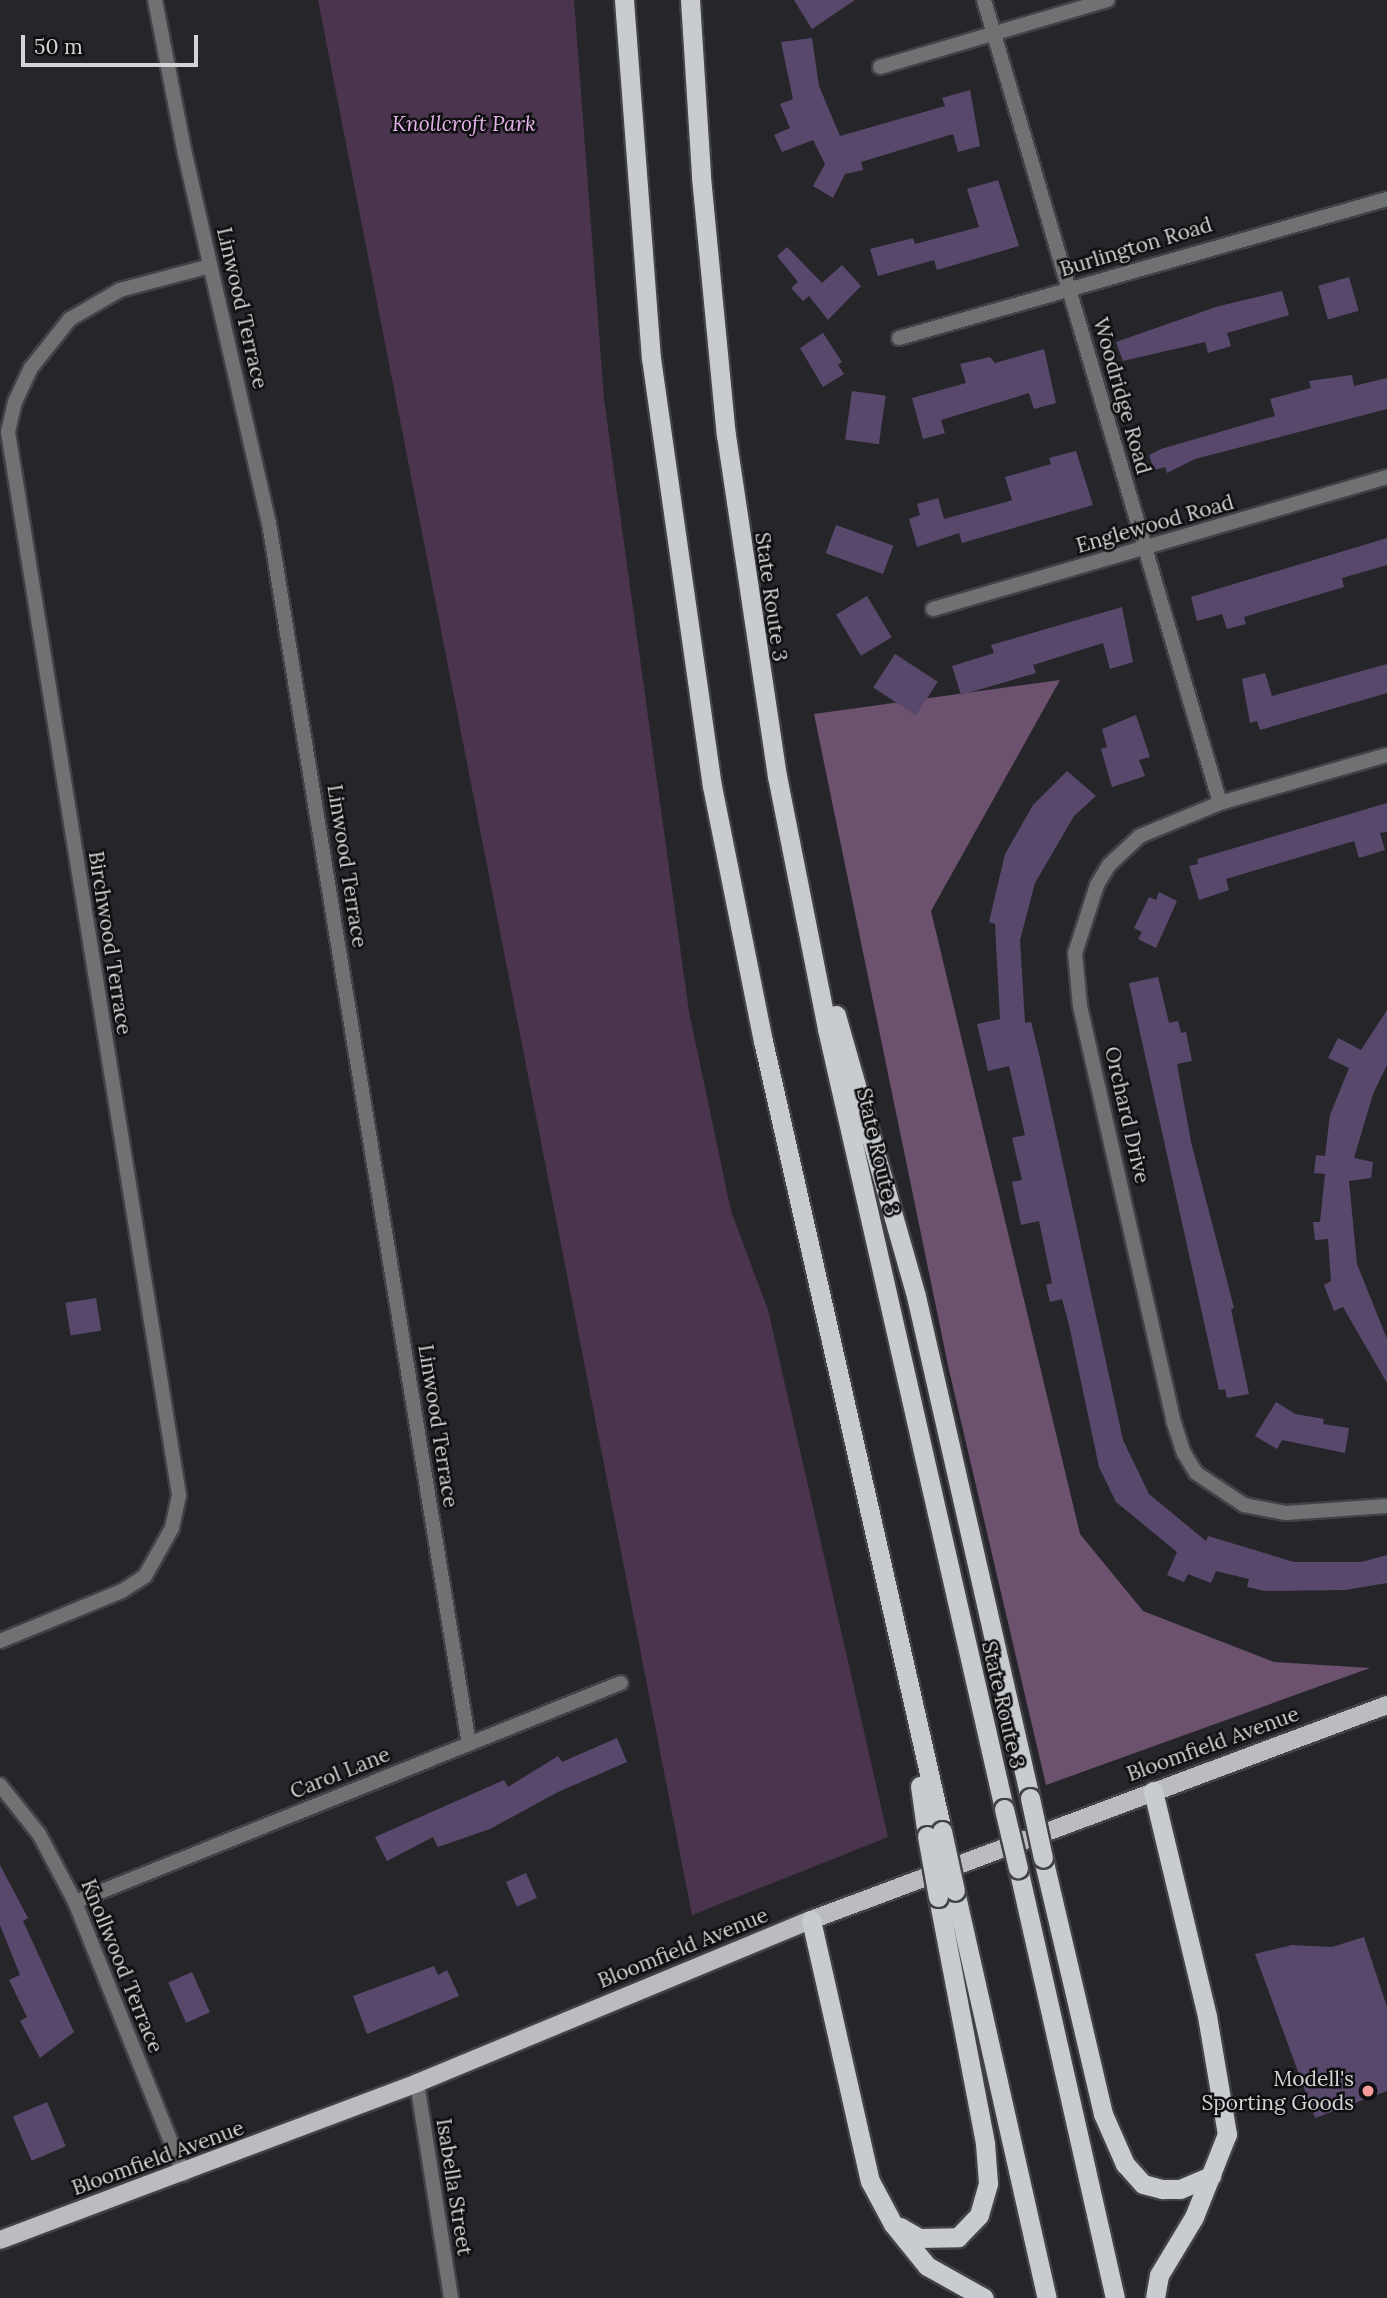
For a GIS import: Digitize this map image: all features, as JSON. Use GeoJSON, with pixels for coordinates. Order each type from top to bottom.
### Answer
{"type":"FeatureCollection","features":[{"type":"Feature","properties":{"kind":"highway"},"geometry":{"type":"LineString","coordinates":[[624,0],[651,358],[697,700],[744,956],[900,1650],[947,1894],[1047,2298]]}},
{"type":"Feature","properties":{"kind":"highway","name":"State Route 3"},"geometry":{"type":"LineString","coordinates":[[690,0],[701,177],[726,435],[754,642],[793,860],[1115,2298]]}},
{"type":"Feature","properties":{"kind":"highway"},"geometry":{"type":"LineString","coordinates":[[793,860],[916,1296],[1103,2114],[1125,2164],[1143,2183],[1162,2189],[1180,2189],[1211,2176]]}},
{"type":"Feature","properties":{"kind":"highway"},"geometry":{"type":"LineString","coordinates":[[1153,1791],[1224,2097],[1227,2134],[1194,2217],[1159,2275],[1155,2298]]}},
{"type":"Feature","properties":{"kind":"highway"},"geometry":{"type":"LineString","coordinates":[[893,2224],[919,2238],[958,2237],[978,2215],[988,2183],[985,2143],[947,1894]]}},
{"type":"Feature","properties":{"kind":"highway"},"geometry":{"type":"LineString","coordinates":[[811,1920],[870,2181],[893,2224],[927,2266],[984,2298]]}},
{"type":"Feature","properties":{"kind":"main road","name":"Bloomfield Avenue"},"geometry":{"type":"LineString","coordinates":[[0,2240],[184,2174],[417,2083],[811,1920],[1387,1705]]}},
{"type":"Feature","properties":{"kind":"street","name":"Linwood Terrace"},"geometry":{"type":"LineString","coordinates":[[155,0],[210,266],[270,523],[468,1744]]}},
{"type":"Feature","properties":{"kind":"street","name":"Woodridge Road"},"geometry":{"type":"LineString","coordinates":[[984,0],[1220,803]]}},
{"type":"Feature","properties":{"kind":"street"},"geometry":{"type":"LineString","coordinates":[[880,67],[1107,0]]}},
{"type":"Feature","properties":{"kind":"street","name":"Burlington Road"},"geometry":{"type":"LineString","coordinates":[[899,338],[1387,199]]}},
{"type":"Feature","properties":{"kind":"street","name":"Birchwood Terrace"},"geometry":{"type":"LineString","coordinates":[[0,1640],[110,1597],[145,1576],[172,1528],[179,1495],[8,432],[15,402],[31,368],[70,319],[120,290],[210,266]]}},
{"type":"Feature","properties":{"kind":"street","name":"Englewood Road"},"geometry":{"type":"LineString","coordinates":[[933,609],[1387,477]]}},
{"type":"Feature","properties":{"kind":"street","name":"Orchard Drive"},"geometry":{"type":"LineString","coordinates":[[1387,755],[1220,803],[1140,836],[1109,865],[1087,907],[1075,953],[1080,1006],[1173,1420],[1196,1473],[1244,1505],[1296,1513],[1387,1506]]}},
{"type":"Feature","properties":{"kind":"street","name":"Carol Lane"},"geometry":{"type":"LineString","coordinates":[[75,1902],[621,1683]]}},
{"type":"Feature","properties":{"kind":"street","name":"Knollwood Terrace"},"geometry":{"type":"LineString","coordinates":[[0,1786],[38,1834],[75,1902],[184,2174]]}},
{"type":"Feature","properties":{"kind":"street","name":"Isabella Street"},"geometry":{"type":"LineString","coordinates":[[417,2083],[450,2298]]}},
{"type":"Feature","properties":{"kind":"green space","name":"Knollcroft Park"},"geometry":{"type":"Polygon","coordinates":[[[318,0],[574,0],[604,399],[689,1012],[731,1211],[768,1310],[888,1837],[692,1915],[318,0]]]}},
{"type":"Feature","properties":{"kind":"shaded area"},"geometry":{"type":"Polygon","coordinates":[[[1060,680],[931,911],[1080,1534],[1143,1611],[1274,1662],[1370,1668],[1046,1785],[949,1370],[814,714],[1060,680]]]}},
{"type":"Feature","properties":{"kind":"building"},"geometry":{"type":"Polygon","coordinates":[[[794,0],[855,0],[812,29],[794,0]]]}},
{"type":"Feature","properties":{"kind":"building"},"geometry":{"type":"Polygon","coordinates":[[[812,38],[819,86],[840,136],[945,106],[942,98],[970,90],[980,146],[958,152],[953,134],[861,162],[863,170],[845,174],[833,198],[813,186],[825,164],[813,140],[782,152],[774,135],[790,128],[780,104],[793,99],[781,42],[812,38]]]}},
{"type":"Feature","properties":{"kind":"building"},"geometry":{"type":"Polygon","coordinates":[[[998,180],[1019,246],[937,270],[934,260],[878,276],[870,249],[913,238],[915,244],[979,227],[967,189],[998,180]]]}},
{"type":"Feature","properties":{"kind":"building"},"geometry":{"type":"Polygon","coordinates":[[[787,247],[822,283],[842,265],[861,286],[828,320],[809,296],[803,301],[791,288],[798,282],[777,256],[787,247]]]}},
{"type":"Feature","properties":{"kind":"building"},"geometry":{"type":"Polygon","coordinates":[[[1349,277],[1359,311],[1328,319],[1318,286],[1349,277]]]}},
{"type":"Feature","properties":{"kind":"building"},"geometry":{"type":"Polygon","coordinates":[[[1282,291],[1289,315],[1227,333],[1231,346],[1208,353],[1205,342],[1123,361],[1116,342],[1219,306],[1282,291]]]}},
{"type":"Feature","properties":{"kind":"building"},"geometry":{"type":"Polygon","coordinates":[[[823,333],[842,362],[838,365],[844,374],[823,387],[800,348],[823,333]]]}},
{"type":"Feature","properties":{"kind":"building"},"geometry":{"type":"Polygon","coordinates":[[[1044,349],[1056,403],[1034,409],[1029,393],[941,420],[945,433],[923,439],[912,398],[966,383],[960,364],[990,357],[995,363],[1044,349]]]}},
{"type":"Feature","properties":{"kind":"building"},"geometry":{"type":"Polygon","coordinates":[[[1352,375],[1354,386],[1387,378],[1387,409],[1195,459],[1167,473],[1165,467],[1154,470],[1149,455],[1161,449],[1275,416],[1270,399],[1311,388],[1309,381],[1352,375]]]}},
{"type":"Feature","properties":{"kind":"building"},"geometry":{"type":"Polygon","coordinates":[[[852,391],[886,396],[879,444],[845,440],[852,391]]]}},
{"type":"Feature","properties":{"kind":"building"},"geometry":{"type":"Polygon","coordinates":[[[1076,451],[1093,505],[962,543],[959,533],[917,547],[909,519],[920,515],[917,504],[938,498],[944,519],[1012,500],[1005,477],[1051,464],[1049,458],[1076,451]]]}},
{"type":"Feature","properties":{"kind":"building"},"geometry":{"type":"Polygon","coordinates":[[[836,525],[893,546],[883,574],[826,553],[836,525]]]}},
{"type":"Feature","properties":{"kind":"building"},"geometry":{"type":"Polygon","coordinates":[[[1387,538],[1387,565],[1342,578],[1344,587],[1244,617],[1246,624],[1227,629],[1222,614],[1197,621],[1191,597],[1387,538]]]}},
{"type":"Feature","properties":{"kind":"building"},"geometry":{"type":"Polygon","coordinates":[[[867,596],[892,637],[861,656],[836,615],[867,596]]]}},
{"type":"Feature","properties":{"kind":"building"},"geometry":{"type":"Polygon","coordinates":[[[1122,607],[1133,662],[1110,669],[1103,643],[1033,665],[1036,673],[961,695],[952,666],[994,653],[991,645],[1122,607]]]}},
{"type":"Feature","properties":{"kind":"building"},"geometry":{"type":"Polygon","coordinates":[[[895,654],[938,682],[916,715],[873,688],[895,654]]]}},
{"type":"Feature","properties":{"kind":"building"},"geometry":{"type":"Polygon","coordinates":[[[1387,664],[1387,693],[1260,730],[1257,721],[1250,723],[1242,679],[1265,673],[1272,696],[1387,664]]]}},
{"type":"Feature","properties":{"kind":"building"},"geometry":{"type":"Polygon","coordinates":[[[1136,715],[1150,757],[1139,760],[1145,776],[1112,787],[1101,749],[1107,747],[1102,729],[1136,715]]]}},
{"type":"Feature","properties":{"kind":"building"},"geometry":{"type":"Polygon","coordinates":[[[1067,771],[1096,796],[1074,816],[1035,883],[1020,940],[1025,1023],[1031,1022],[1040,1058],[1123,1440],[1149,1494],[1206,1541],[1208,1536],[1294,1562],[1361,1562],[1387,1555],[1387,1583],[1345,1590],[1265,1591],[1247,1587],[1249,1579],[1216,1571],[1211,1583],[1188,1574],[1184,1582],[1167,1575],[1177,1552],[1116,1502],[1099,1467],[1062,1299],[1050,1302],[1046,1285],[1052,1283],[1039,1221],[1021,1225],[1012,1182],[1022,1180],[1012,1138],[1025,1135],[1009,1066],[988,1071],[977,1024],[1000,1019],[995,924],[989,922],[1005,854],[1033,805],[1067,771]]]}},
{"type":"Feature","properties":{"kind":"building"},"geometry":{"type":"Polygon","coordinates":[[[1387,803],[1387,832],[1380,833],[1385,850],[1359,858],[1354,841],[1226,879],[1229,890],[1199,900],[1189,866],[1198,864],[1197,859],[1387,803]]]}},
{"type":"Feature","properties":{"kind":"building"},"geometry":{"type":"Polygon","coordinates":[[[1159,892],[1177,901],[1156,948],[1138,939],[1142,932],[1134,928],[1149,897],[1156,900],[1159,892]]]}},
{"type":"Feature","properties":{"kind":"building"},"geometry":{"type":"Polygon","coordinates":[[[1158,977],[1169,1023],[1178,1021],[1181,1033],[1186,1032],[1192,1061],[1177,1064],[1191,1142],[1234,1308],[1231,1309],[1249,1394],[1227,1398],[1225,1389],[1219,1390],[1129,983],[1158,977]]]}},
{"type":"Feature","properties":{"kind":"building"},"geometry":{"type":"Polygon","coordinates":[[[1387,1010],[1387,1065],[1373,1094],[1354,1158],[1373,1162],[1371,1178],[1349,1181],[1357,1264],[1387,1339],[1387,1383],[1343,1307],[1334,1311],[1324,1285],[1331,1281],[1328,1239],[1315,1240],[1313,1222],[1320,1222],[1325,1174],[1314,1173],[1316,1155],[1325,1156],[1330,1115],[1349,1068],[1328,1058],[1338,1038],[1361,1050],[1387,1010]]]}},
{"type":"Feature","properties":{"kind":"building"},"geometry":{"type":"Polygon","coordinates":[[[96,1298],[101,1331],[71,1335],[65,1303],[96,1298]]]}},
{"type":"Feature","properties":{"kind":"building"},"geometry":{"type":"Polygon","coordinates":[[[1276,1402],[1295,1414],[1324,1419],[1323,1424],[1349,1428],[1345,1453],[1282,1440],[1277,1449],[1255,1436],[1276,1402]]]}},
{"type":"Feature","properties":{"kind":"building"},"geometry":{"type":"Polygon","coordinates":[[[617,1738],[627,1762],[558,1792],[490,1829],[438,1847],[433,1837],[387,1861],[375,1837],[504,1780],[508,1787],[558,1756],[562,1762],[617,1738]]]}},
{"type":"Feature","properties":{"kind":"building"},"geometry":{"type":"Polygon","coordinates":[[[0,1865],[28,1918],[23,1921],[74,2032],[40,2058],[20,2021],[27,2017],[9,1980],[20,1975],[0,1925],[0,1865]]]}},
{"type":"Feature","properties":{"kind":"building"},"geometry":{"type":"Polygon","coordinates":[[[526,1873],[537,1898],[517,1907],[506,1882],[526,1873]]]}},
{"type":"Feature","properties":{"kind":"building"},"geometry":{"type":"Polygon","coordinates":[[[1364,1937],[1387,2007],[1387,2091],[1315,2118],[1255,1954],[1292,1945],[1332,1947],[1364,1937]]]}},
{"type":"Feature","properties":{"kind":"building"},"geometry":{"type":"Polygon","coordinates":[[[434,1966],[438,1975],[447,1970],[459,1996],[367,2034],[353,1996],[434,1966]]]}},
{"type":"Feature","properties":{"kind":"building"},"geometry":{"type":"Polygon","coordinates":[[[192,1972],[210,2012],[186,2023],[168,1983],[192,1972]]]}},
{"type":"Feature","properties":{"kind":"building"},"geometry":{"type":"Polygon","coordinates":[[[47,2102],[66,2146],[32,2161],[13,2116],[47,2102]]]}},
{"type":"Feature","properties":{"kind":"place","name":"Modell's Sporting Goods"},"geometry":{"type":"Point","coordinates":[1368,2091]}}]}
